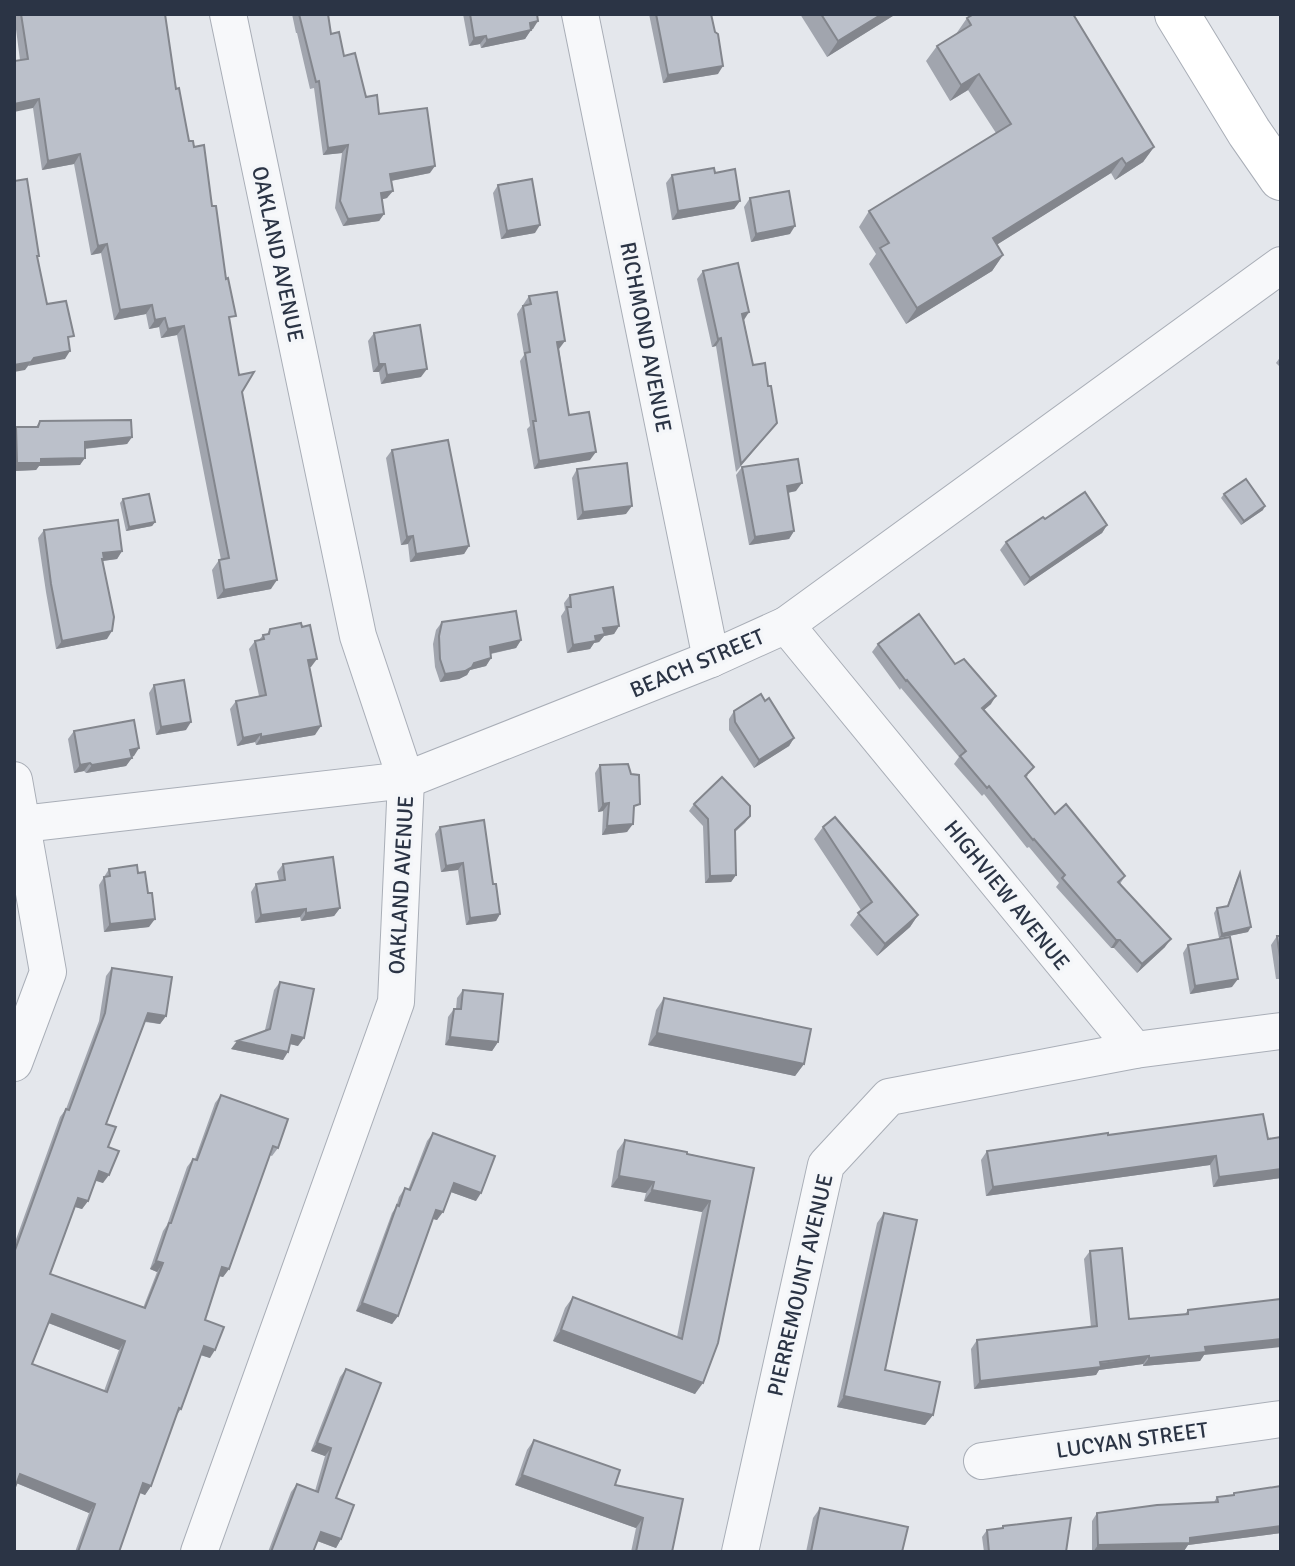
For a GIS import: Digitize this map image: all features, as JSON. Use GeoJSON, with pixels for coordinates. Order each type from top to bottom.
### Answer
{"type":"FeatureCollection","features":[{"type":"Feature","properties":{"kind":"street","name":"OAKLAND AVENUE"},"geometry":{"type":"LineString","coordinates":[[199,1552],[396,1002],[406,780],[358,636],[228,14]]}},
{"type":"Feature","properties":{"kind":"street","name":"RICHMOND AVENUE"},"geometry":{"type":"LineString","coordinates":[[580,14],[711,659]]}},
{"type":"Feature","properties":{"kind":"street"},"geometry":{"type":"LineString","coordinates":[[1177,14],[1281,178]]}},
{"type":"Feature","properties":{"kind":"street","name":"BEACH STREET"},"geometry":{"type":"LineString","coordinates":[[18,824],[406,780],[711,659],[786,625],[1281,265]]}},
{"type":"Feature","properties":{"kind":"street","name":"HIGHVIEW AVENUE"},"geometry":{"type":"LineString","coordinates":[[786,625],[1135,1050]]}},
{"type":"Feature","properties":{"kind":"street"},"geometry":{"type":"LineString","coordinates":[[14,780],[18,824],[48,972],[14,1063]]}},
{"type":"Feature","properties":{"kind":"street"},"geometry":{"type":"LineString","coordinates":[[1135,1050],[1281,1031]]}},
{"type":"Feature","properties":{"kind":"street","name":"PIERREMOUNT AVENUE"},"geometry":{"type":"LineString","coordinates":[[740,1552],[826,1165],[889,1097],[1135,1050]]}},
{"type":"Feature","properties":{"kind":"street","name":"LUCYAN STREET"},"geometry":{"type":"LineString","coordinates":[[982,1461],[1281,1419]]}},
{"type":"Feature","properties":{"kind":"building"},"geometry":{"type":"Polygon","coordinates":[[[21,14],[165,14],[176,89],[179,88],[189,141],[193,141],[194,147],[204,145],[212,206],[216,206],[226,279],[236,316],[229,317],[239,375],[254,372],[242,392],[277,580],[224,590],[219,560],[229,558],[184,326],[168,329],[165,318],[155,320],[152,305],[120,310],[107,244],[98,246],[80,154],[48,161],[39,99],[14,104],[14,61],[28,59],[21,14]]]}},
{"type":"Feature","properties":{"kind":"building"},"geometry":{"type":"Polygon","coordinates":[[[299,14],[328,14],[331,34],[339,32],[344,56],[355,53],[366,97],[377,95],[379,114],[427,108],[435,166],[390,174],[393,191],[381,193],[384,214],[348,219],[340,201],[348,145],[328,148],[319,81],[316,82],[299,14]]]}},
{"type":"Feature","properties":{"kind":"building"},"geometry":{"type":"Polygon","coordinates":[[[470,14],[537,14],[538,21],[530,23],[531,30],[487,40],[486,36],[474,38],[470,14]]]}},
{"type":"Feature","properties":{"kind":"building"},"geometry":{"type":"Polygon","coordinates":[[[656,14],[711,14],[723,66],[668,75],[656,14]]]}},
{"type":"Feature","properties":{"kind":"building"},"geometry":{"type":"Polygon","coordinates":[[[821,14],[882,14],[838,41],[821,14]]]}},
{"type":"Feature","properties":{"kind":"building"},"geometry":{"type":"Polygon","coordinates":[[[974,14],[1073,14],[1154,147],[1126,164],[1122,158],[993,238],[1003,255],[917,308],[880,248],[889,243],[869,211],[1011,124],[979,74],[961,85],[937,46],[971,25],[967,18],[974,14]]]}},
{"type":"Feature","properties":{"kind":"building"},"geometry":{"type":"Polygon","coordinates":[[[714,168],[715,173],[735,169],[740,201],[678,211],[672,175],[714,168]]]}},
{"type":"Feature","properties":{"kind":"building"},"geometry":{"type":"Polygon","coordinates":[[[27,179],[47,304],[66,301],[74,336],[68,337],[70,351],[14,365],[14,181],[27,179]]]}},
{"type":"Feature","properties":{"kind":"building"},"geometry":{"type":"Polygon","coordinates":[[[532,179],[540,225],[507,231],[498,185],[532,179]]]}},
{"type":"Feature","properties":{"kind":"building"},"geometry":{"type":"Polygon","coordinates":[[[789,191],[795,226],[756,234],[750,198],[789,191]]]}},
{"type":"Feature","properties":{"kind":"building"},"geometry":{"type":"Polygon","coordinates":[[[738,263],[749,312],[742,314],[753,365],[765,363],[777,423],[741,464],[721,338],[718,339],[703,271],[738,263]]]}},
{"type":"Feature","properties":{"kind":"building"},"geometry":{"type":"Polygon","coordinates":[[[557,292],[565,341],[557,342],[569,415],[589,412],[596,452],[539,461],[525,353],[530,352],[523,306],[531,304],[529,296],[557,292]]]}},
{"type":"Feature","properties":{"kind":"building"},"geometry":{"type":"Polygon","coordinates":[[[420,325],[427,369],[387,375],[385,364],[379,364],[374,333],[420,325]]]}},
{"type":"Feature","properties":{"kind":"building"},"geometry":{"type":"Polygon","coordinates":[[[131,420],[132,437],[85,442],[85,458],[17,463],[16,427],[38,427],[40,421],[131,420]]]}},
{"type":"Feature","properties":{"kind":"building"},"geometry":{"type":"Polygon","coordinates":[[[448,440],[469,546],[416,554],[413,536],[407,537],[392,450],[448,440]]]}},
{"type":"Feature","properties":{"kind":"building"},"geometry":{"type":"Polygon","coordinates":[[[798,459],[802,483],[787,486],[794,531],[755,537],[742,467],[798,459]]]}},
{"type":"Feature","properties":{"kind":"building"},"geometry":{"type":"Polygon","coordinates":[[[627,463],[632,506],[583,512],[577,469],[627,463]]]}},
{"type":"Feature","properties":{"kind":"building"},"geometry":{"type":"Polygon","coordinates":[[[1246,479],[1265,506],[1244,521],[1224,494],[1246,479]]]}},
{"type":"Feature","properties":{"kind":"building"},"geometry":{"type":"Polygon","coordinates":[[[1085,492],[1107,525],[1030,578],[1006,542],[1085,492]]]}},
{"type":"Feature","properties":{"kind":"building"},"geometry":{"type":"Polygon","coordinates":[[[149,494],[155,522],[129,527],[123,499],[149,494]]]}},
{"type":"Feature","properties":{"kind":"building"},"geometry":{"type":"Polygon","coordinates":[[[118,520],[122,551],[103,553],[102,559],[114,617],[112,631],[62,641],[44,530],[118,520]]]}},
{"type":"Feature","properties":{"kind":"building"},"geometry":{"type":"Polygon","coordinates":[[[613,587],[619,626],[603,628],[605,634],[595,636],[596,641],[573,645],[567,607],[571,607],[570,595],[613,587]]]}},
{"type":"Feature","properties":{"kind":"building"},"geometry":{"type":"Polygon","coordinates":[[[516,611],[521,640],[490,647],[491,658],[474,663],[465,671],[445,674],[440,659],[442,622],[516,611]]]}},
{"type":"Feature","properties":{"kind":"building"},"geometry":{"type":"Polygon","coordinates":[[[919,614],[955,664],[964,659],[996,696],[982,708],[1034,767],[1025,776],[1055,814],[1066,804],[1125,876],[1118,882],[1171,939],[1142,964],[1120,940],[1116,940],[1062,878],[1065,875],[960,756],[966,751],[878,644],[919,614]]]}},
{"type":"Feature","properties":{"kind":"building"},"geometry":{"type":"Polygon","coordinates":[[[301,623],[302,627],[310,625],[317,659],[308,660],[321,726],[243,738],[236,701],[266,695],[255,641],[264,639],[263,635],[269,634],[270,629],[301,623]]]}},
{"type":"Feature","properties":{"kind":"building"},"geometry":{"type":"Polygon","coordinates":[[[184,680],[191,722],[161,727],[154,685],[184,680]]]}},
{"type":"Feature","properties":{"kind":"building"},"geometry":{"type":"Polygon","coordinates":[[[761,694],[765,701],[769,698],[794,738],[759,760],[735,722],[734,711],[761,694]]]}},
{"type":"Feature","properties":{"kind":"building"},"geometry":{"type":"Polygon","coordinates":[[[134,720],[139,748],[130,750],[132,758],[80,765],[74,731],[134,720]]]}},
{"type":"Feature","properties":{"kind":"building"},"geometry":{"type":"Polygon","coordinates":[[[628,764],[631,774],[639,775],[640,804],[634,806],[633,824],[607,826],[609,803],[603,804],[600,765],[628,764]]]}},
{"type":"Feature","properties":{"kind":"building"},"geometry":{"type":"Polygon","coordinates":[[[722,777],[750,806],[750,816],[735,830],[736,875],[710,876],[708,819],[694,804],[722,777]]]}},
{"type":"Feature","properties":{"kind":"building"},"geometry":{"type":"Polygon","coordinates":[[[835,817],[918,915],[885,944],[858,913],[872,902],[823,827],[835,817]]]}},
{"type":"Feature","properties":{"kind":"building"},"geometry":{"type":"Polygon","coordinates":[[[484,820],[500,914],[470,918],[463,863],[446,866],[440,827],[484,820]]]}},
{"type":"Feature","properties":{"kind":"building"},"geometry":{"type":"Polygon","coordinates":[[[333,857],[340,908],[261,915],[256,884],[285,880],[283,864],[333,857]]]}},
{"type":"Feature","properties":{"kind":"building"},"geometry":{"type":"Polygon","coordinates":[[[137,865],[138,873],[145,872],[148,893],[152,893],[155,919],[110,924],[104,877],[110,876],[109,869],[137,865]]]}},
{"type":"Feature","properties":{"kind":"building"},"geometry":{"type":"Polygon","coordinates":[[[1240,873],[1251,927],[1222,934],[1217,908],[1228,906],[1240,873]]]}},
{"type":"Feature","properties":{"kind":"building"},"geometry":{"type":"Polygon","coordinates":[[[1277,936],[1281,936],[1281,964],[1277,936]]]}},
{"type":"Feature","properties":{"kind":"building"},"geometry":{"type":"Polygon","coordinates":[[[1230,937],[1238,979],[1195,986],[1188,945],[1230,937]]]}},
{"type":"Feature","properties":{"kind":"building"},"geometry":{"type":"Polygon","coordinates":[[[112,968],[172,977],[166,1016],[148,1013],[106,1124],[116,1127],[108,1147],[119,1151],[109,1175],[99,1171],[88,1201],[78,1198],[50,1274],[145,1308],[163,1263],[156,1261],[169,1223],[221,1095],[288,1119],[278,1148],[273,1146],[229,1269],[222,1267],[205,1320],[224,1327],[215,1350],[204,1346],[151,1486],[143,1483],[119,1552],[78,1552],[95,1504],[20,1474],[14,1490],[14,1253],[66,1109],[69,1110],[105,1013],[112,968]],[[52,1314],[32,1364],[107,1392],[125,1341],[52,1314]]]}},
{"type":"Feature","properties":{"kind":"building"},"geometry":{"type":"Polygon","coordinates":[[[280,982],[314,989],[304,1038],[292,1035],[288,1052],[237,1041],[270,1029],[280,982]]]}},
{"type":"Feature","properties":{"kind":"building"},"geometry":{"type":"Polygon","coordinates":[[[463,990],[503,994],[498,1042],[450,1037],[454,1009],[461,1009],[463,990]]]}},
{"type":"Feature","properties":{"kind":"building"},"geometry":{"type":"Polygon","coordinates":[[[664,998],[811,1029],[804,1064],[657,1033],[664,998]]]}},
{"type":"Feature","properties":{"kind":"building"},"geometry":{"type":"Polygon","coordinates":[[[1263,1114],[1268,1139],[1281,1137],[1281,1169],[1219,1177],[1216,1156],[993,1187],[987,1151],[1263,1114]]]}},
{"type":"Feature","properties":{"kind":"building"},"geometry":{"type":"Polygon","coordinates":[[[433,1133],[495,1156],[481,1193],[454,1183],[443,1212],[436,1210],[398,1316],[362,1303],[397,1205],[405,1188],[410,1190],[433,1133]]]}},
{"type":"Feature","properties":{"kind":"building"},"geometry":{"type":"Polygon","coordinates":[[[625,1140],[754,1168],[718,1343],[703,1383],[561,1330],[573,1297],[682,1339],[710,1201],[652,1190],[654,1182],[619,1176],[625,1140]]]}},
{"type":"Feature","properties":{"kind":"building"},"geometry":{"type":"Polygon","coordinates":[[[884,1213],[917,1220],[885,1370],[940,1382],[933,1415],[844,1396],[884,1213]]]}},
{"type":"Feature","properties":{"kind":"building"},"geometry":{"type":"Polygon","coordinates":[[[1122,1248],[1129,1319],[1188,1314],[1188,1310],[1281,1299],[1281,1339],[1205,1347],[1206,1352],[1100,1362],[1101,1367],[980,1381],[977,1340],[1097,1326],[1090,1251],[1122,1248]]]}},
{"type":"Feature","properties":{"kind":"building"},"geometry":{"type":"Polygon","coordinates":[[[346,1369],[381,1383],[336,1498],[354,1505],[341,1539],[321,1532],[313,1552],[271,1552],[297,1484],[318,1492],[331,1448],[317,1443],[346,1369]]]}},
{"type":"Feature","properties":{"kind":"building"},"geometry":{"type":"Polygon","coordinates":[[[534,1440],[620,1470],[615,1485],[683,1499],[672,1552],[636,1552],[643,1518],[522,1475],[534,1440]]]}},
{"type":"Feature","properties":{"kind":"building"},"geometry":{"type":"Polygon","coordinates":[[[1281,1486],[1281,1526],[1190,1538],[1190,1543],[1098,1545],[1097,1513],[1157,1505],[1218,1502],[1217,1497],[1281,1486]]]}},
{"type":"Feature","properties":{"kind":"building"},"geometry":{"type":"Polygon","coordinates":[[[820,1508],[908,1527],[902,1552],[811,1552],[820,1508]]]}},
{"type":"Feature","properties":{"kind":"building"},"geometry":{"type":"Polygon","coordinates":[[[1071,1518],[1066,1552],[989,1552],[987,1530],[1071,1518]]]}}]}
